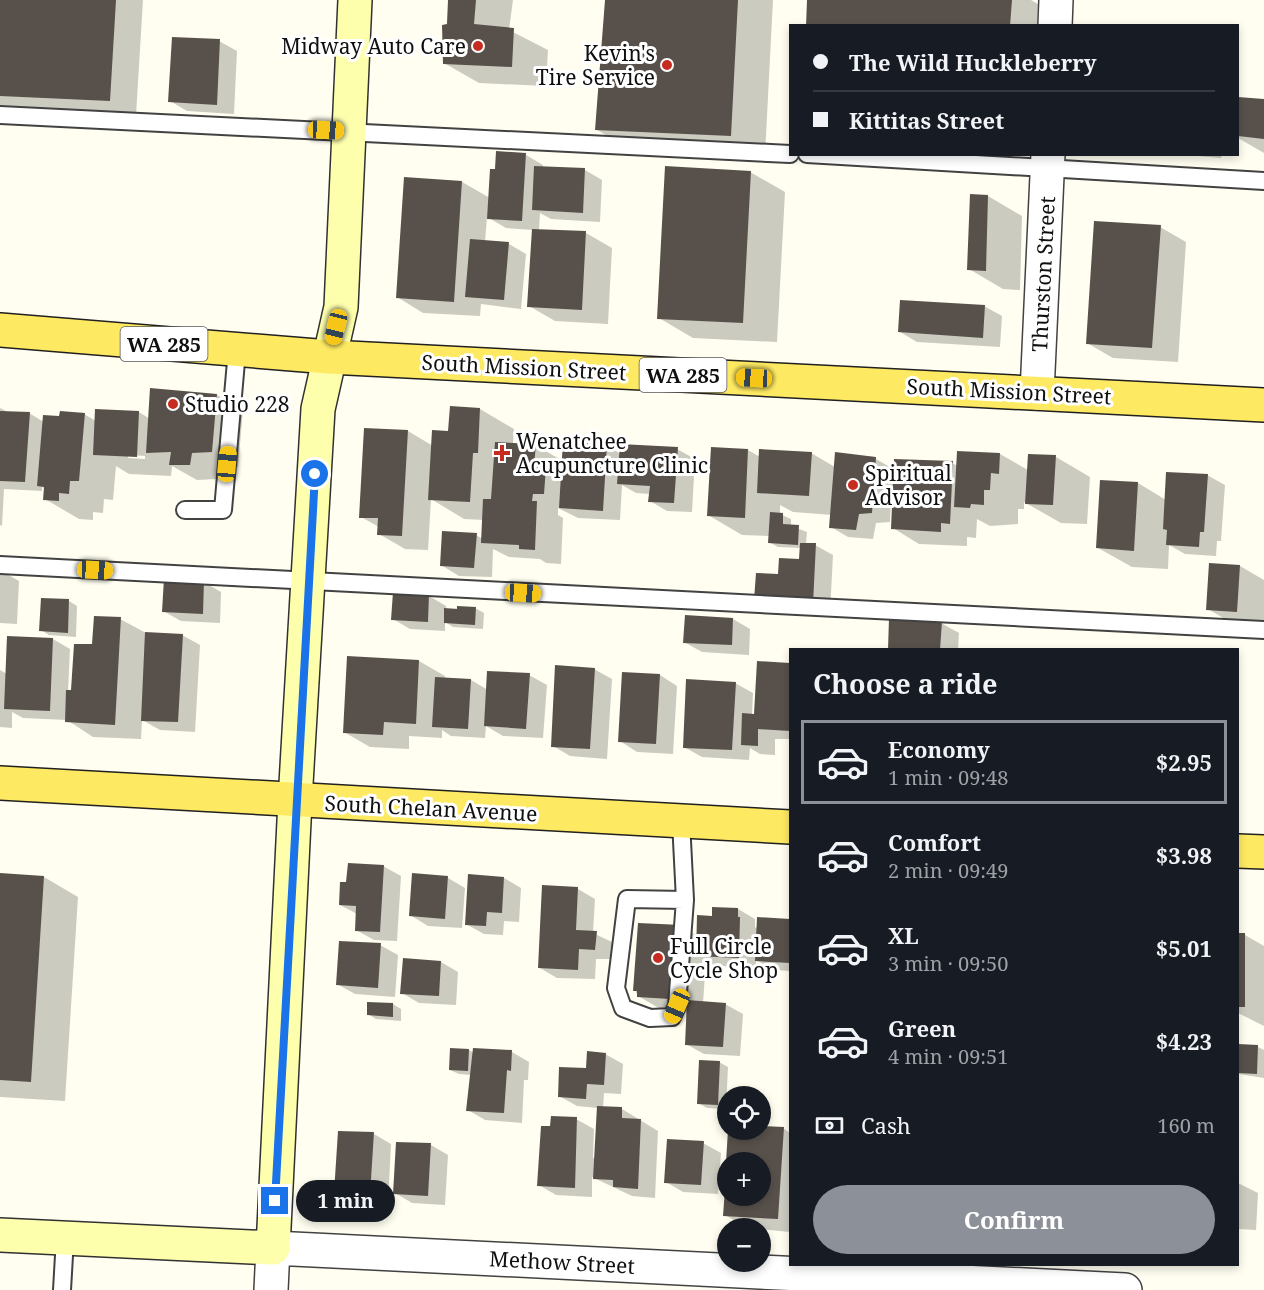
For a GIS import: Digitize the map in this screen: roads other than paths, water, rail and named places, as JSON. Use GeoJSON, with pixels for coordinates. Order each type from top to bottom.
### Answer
{"type":"FeatureCollection","features":[{"type":"Feature","properties":{"kind":"main road","name":"South Mission Street"},"geometry":{"type":"LineString","coordinates":[[0,330],[329,357],[1264,405]]}},
{"type":"Feature","properties":{"kind":"main road","name":"South Chelan Avenue"},"geometry":{"type":"LineString","coordinates":[[0,783],[789,827]]}},
{"type":"Feature","properties":{"kind":"main road"},"geometry":{"type":"LineString","coordinates":[[1239,851],[1264,852]]}},
{"type":"Feature","properties":{"kind":"street"},"geometry":{"type":"LineString","coordinates":[[271,1290],[295,801],[318,409],[341,307],[356,0]]}},
{"type":"Feature","properties":{"kind":"street"},"geometry":{"type":"LineString","coordinates":[[1055,24],[1056,0]]}},
{"type":"Feature","properties":{"kind":"street","name":"Thurston Street"},"geometry":{"type":"LineString","coordinates":[[1037,393],[1048,161]]}},
{"type":"Feature","properties":{"kind":"street","name":"Methow Street"},"geometry":{"type":"LineString","coordinates":[[0,1235],[1125,1290]]}},
{"type":"Feature","properties":{"kind":"lane"},"geometry":{"type":"LineString","coordinates":[[0,115],[789,154]]}},
{"type":"Feature","properties":{"kind":"lane"},"geometry":{"type":"LineString","coordinates":[[876,156],[1048,161],[1264,181]]}},
{"type":"Feature","properties":{"kind":"lane"},"geometry":{"type":"LineString","coordinates":[[185,510],[223,510],[237,350]]}},
{"type":"Feature","properties":{"kind":"lane"},"geometry":{"type":"LineString","coordinates":[[0,565],[1264,630]]}},
{"type":"Feature","properties":{"kind":"lane"},"geometry":{"type":"LineString","coordinates":[[681,821],[685,900],[677,1006],[672,1017],[650,1018],[623,1008],[616,988],[627,899],[685,900]]}},
{"type":"Feature","properties":{"kind":"lane"},"geometry":{"type":"LineString","coordinates":[[62,1290],[65,1238]]}},
{"type":"Feature","properties":{"kind":"place","name":"Midway Auto Care"},"geometry":{"type":"Point","coordinates":[478,46]}},
{"type":"Feature","properties":{"kind":"place","name":"Kevin's Tire Service"},"geometry":{"type":"Point","coordinates":[667,65]}},
{"type":"Feature","properties":{"kind":"place","name":"Studio 228"},"geometry":{"type":"Point","coordinates":[173,404]}},
{"type":"Feature","properties":{"kind":"place","name":"Wenatchee Acupuncture Clinic"},"geometry":{"type":"Point","coordinates":[502,453]}},
{"type":"Feature","properties":{"kind":"place","name":"Spiritual Advisor"},"geometry":{"type":"Point","coordinates":[853,485]}},
{"type":"Feature","properties":{"kind":"place","name":"Full Circle Cycle Shop"},"geometry":{"type":"Point","coordinates":[658,958]}}]}
